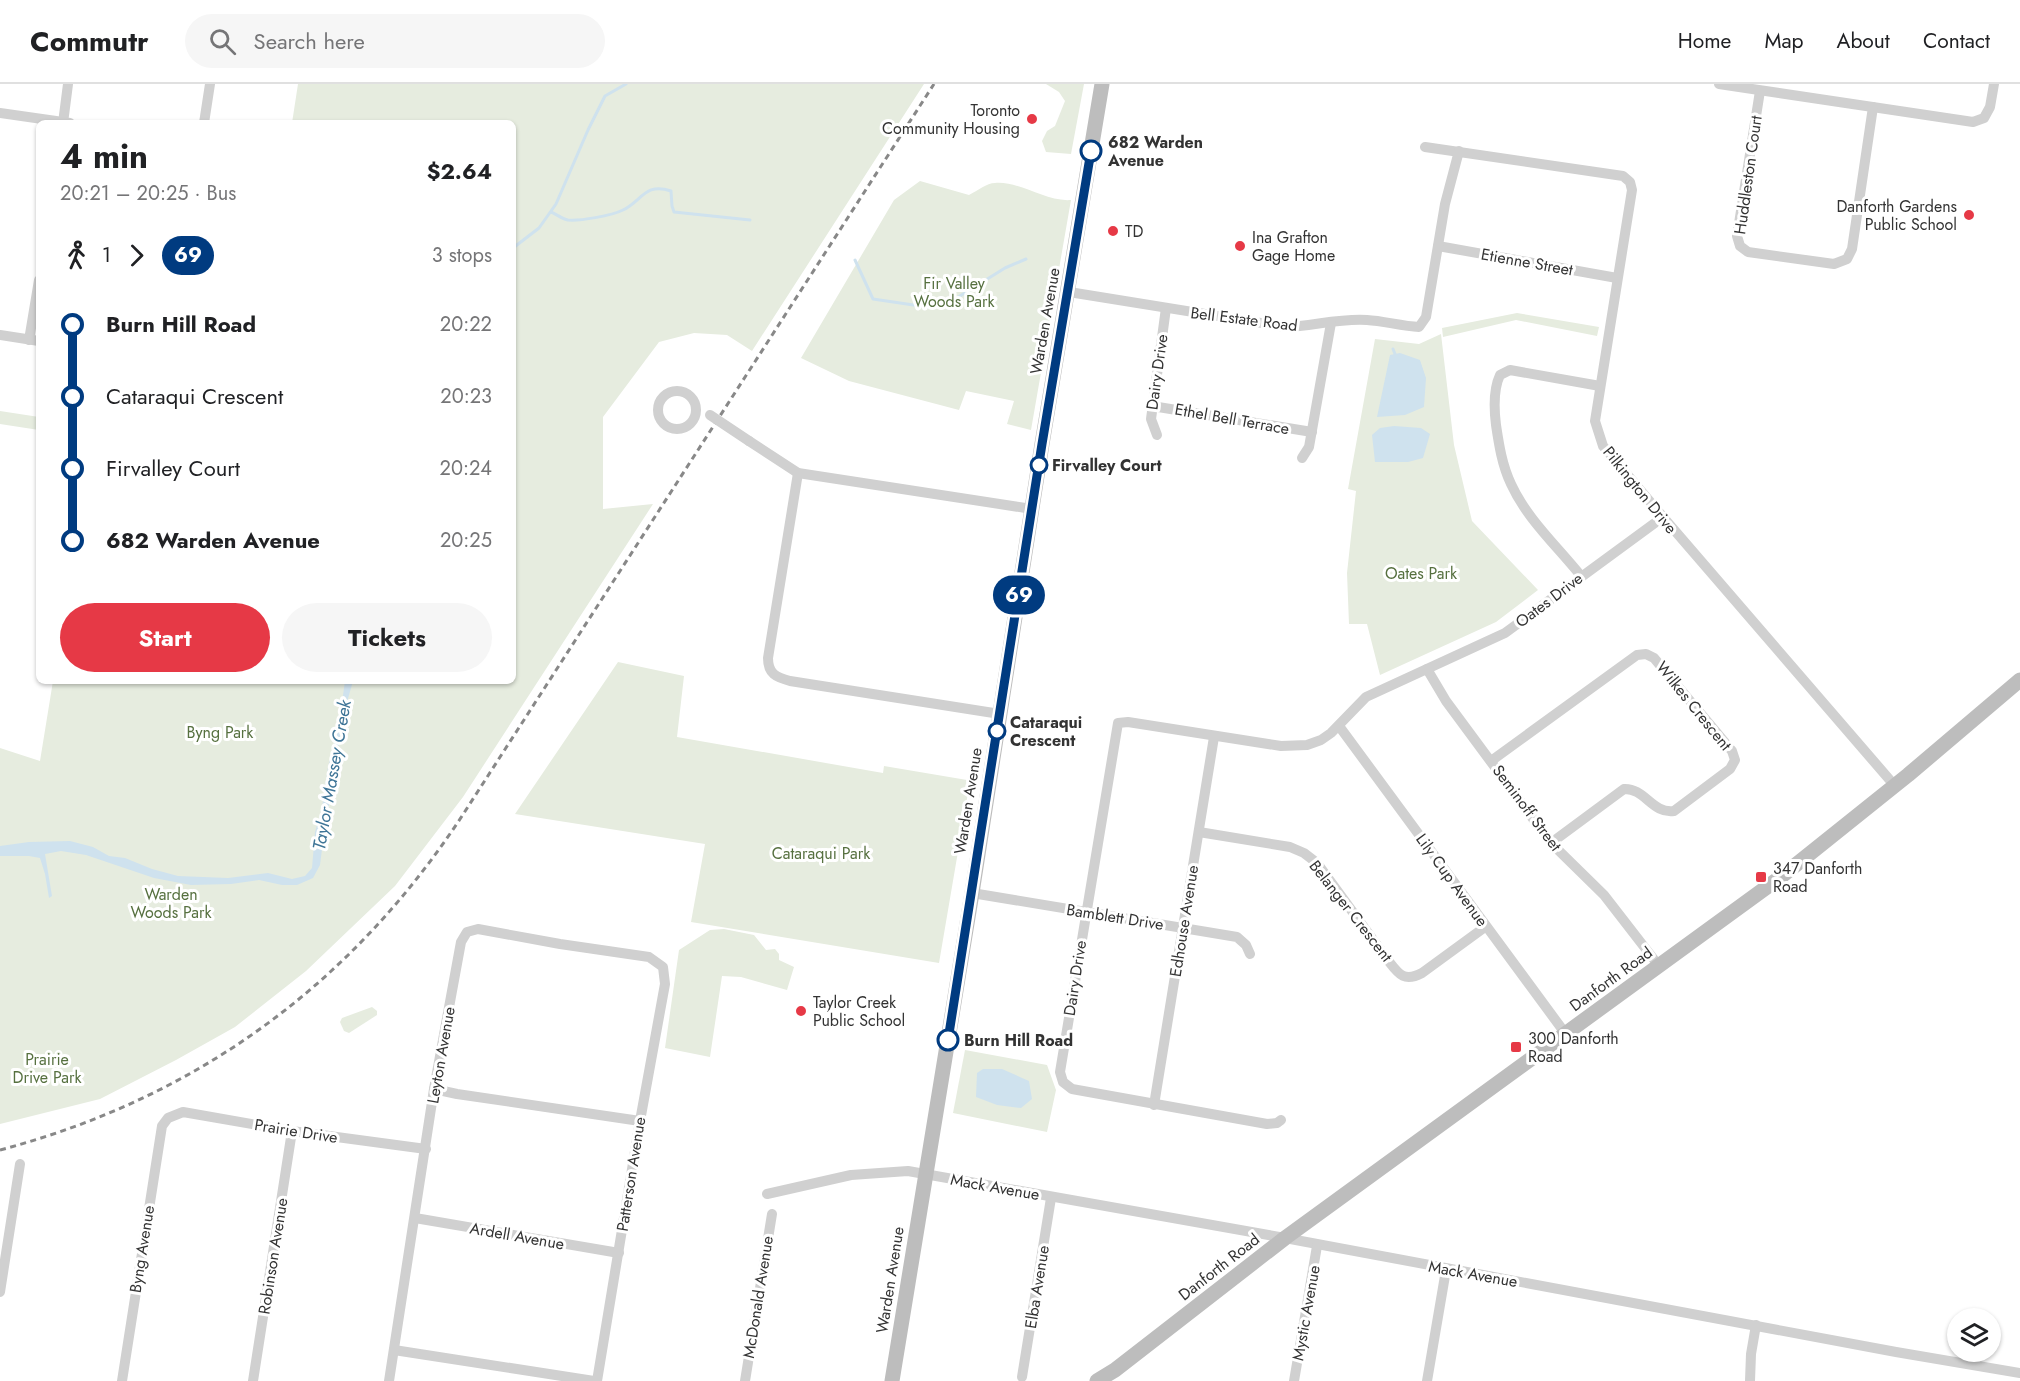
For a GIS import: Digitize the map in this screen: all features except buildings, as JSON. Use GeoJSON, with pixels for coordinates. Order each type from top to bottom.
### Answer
{"type":"FeatureCollection","features":[{"type":"Feature","properties":{"kind":"main road","name":"Warden Avenue"},"geometry":{"type":"LineString","coordinates":[[892,1381],[1102,84]]}},
{"type":"Feature","properties":{"kind":"main road","name":"Danforth Road"},"geometry":{"type":"LineString","coordinates":[[1097,1381],[1115,1376],[1285,1238],[1782,876],[1895,786],[2020,680]]}},
{"type":"Feature","properties":{"kind":"street"},"geometry":{"type":"LineString","coordinates":[[65,120],[68,84]]}},
{"type":"Feature","properties":{"kind":"street"},"geometry":{"type":"LineString","coordinates":[[204,120],[210,84]]}},
{"type":"Feature","properties":{"kind":"street"},"geometry":{"type":"LineString","coordinates":[[1719,84],[1973,122],[1984,118],[1990,107],[1994,84]]}},
{"type":"Feature","properties":{"kind":"street","name":"Huddleston Court"},"geometry":{"type":"LineString","coordinates":[[1760,91],[1737,236],[1740,246],[1748,252],[1834,264],[1847,259],[1852,249],[1873,107]]}},
{"type":"Feature","properties":{"kind":"street"},"geometry":{"type":"LineString","coordinates":[[0,113],[46,120]]}},
{"type":"Feature","properties":{"kind":"street","name":"Pilkington Drive"},"geometry":{"type":"LineString","coordinates":[[1425,147],[1623,176],[1630,182],[1632,190],[1595,421],[1604,446],[1662,518],[1895,786]]}},
{"type":"Feature","properties":{"kind":"street","name":"Bell Estate Road"},"geometry":{"type":"LineString","coordinates":[[1069,292],[1286,327],[1366,320],[1419,327],[1426,317],[1445,204],[1459,151]]}},
{"type":"Feature","properties":{"kind":"street","name":"Etienne Street"},"geometry":{"type":"LineString","coordinates":[[1438,246],[1617,278]]}},
{"type":"Feature","properties":{"kind":"street","name":"Dairy Drive"},"geometry":{"type":"LineString","coordinates":[[1157,435],[1151,419],[1166,308]]}},
{"type":"Feature","properties":{"kind":"street"},"geometry":{"type":"LineString","coordinates":[[0,335],[34,340],[36,316]]}},
{"type":"Feature","properties":{"kind":"street"},"geometry":{"type":"LineString","coordinates":[[1302,458],[1309,447],[1331,323]]}},
{"type":"Feature","properties":{"kind":"street"},"geometry":{"type":"LineString","coordinates":[[1581,576],[1524,508],[1510,483],[1500,454],[1495,385],[1500,375],[1510,370],[1600,386]]}},
{"type":"Feature","properties":{"kind":"street"},"geometry":{"type":"LineString","coordinates":[[696,406],[798,473],[1032,508]]}},
{"type":"Feature","properties":{"kind":"street","name":"Ethel Bell Terrace"},"geometry":{"type":"LineString","coordinates":[[1152,406],[1312,432]]}},
{"type":"Feature","properties":{"kind":"street"},"geometry":{"type":"LineString","coordinates":[[798,473],[768,658],[772,674],[790,681],[1000,714]]}},
{"type":"Feature","properties":{"kind":"street","name":"Oates Drive"},"geometry":{"type":"LineString","coordinates":[[1339,726],[1366,697],[1505,633],[1662,518]]}},
{"type":"Feature","properties":{"kind":"street","name":"Wilkes Crescent"},"geometry":{"type":"LineString","coordinates":[[1491,761],[1637,655],[1646,654],[1654,658],[1732,751],[1735,760],[1730,769],[1674,811],[1665,812],[1657,809],[1641,793],[1632,789],[1624,789],[1551,843]]}},
{"type":"Feature","properties":{"kind":"street","name":"Seminoff Street"},"geometry":{"type":"LineString","coordinates":[[1428,669],[1446,701],[1551,843],[1604,895],[1659,966]]}},
{"type":"Feature","properties":{"kind":"street","name":"Dairy Drive"},"geometry":{"type":"LineString","coordinates":[[1214,737],[1128,722],[1119,723],[1085,913],[1060,1072],[1063,1082],[1071,1089],[1267,1124],[1281,1120]]}},
{"type":"Feature","properties":{"kind":"street"},"geometry":{"type":"LineString","coordinates":[[1214,737],[1281,746],[1306,745],[1321,740],[1339,726]]}},
{"type":"Feature","properties":{"kind":"street","name":"Lily Cup Avenue"},"geometry":{"type":"LineString","coordinates":[[1339,726],[1565,1033]]}},
{"type":"Feature","properties":{"kind":"street","name":"Edhouse Avenue"},"geometry":{"type":"LineString","coordinates":[[1154,1105],[1214,737]]}},
{"type":"Feature","properties":{"kind":"street","name":"Belanger Crescent"},"geometry":{"type":"LineString","coordinates":[[1199,832],[1290,847],[1304,853],[1317,863],[1387,959],[1406,978],[1422,973],[1485,927]]}},
{"type":"Feature","properties":{"kind":"street","name":"Bamblett Drive"},"geometry":{"type":"LineString","coordinates":[[972,893],[1237,937],[1246,945],[1250,954]]}},
{"type":"Feature","properties":{"kind":"street","name":"Leyton Avenue"},"geometry":{"type":"LineString","coordinates":[[389,1381],[434,1089],[461,942],[466,932],[477,928],[560,944],[649,957],[663,968]]}},
{"type":"Feature","properties":{"kind":"street","name":"Patterson Avenue"},"geometry":{"type":"LineString","coordinates":[[596,1381],[665,984],[663,968]]}},
{"type":"Feature","properties":{"kind":"street"},"geometry":{"type":"LineString","coordinates":[[434,1089],[640,1121]]}},
{"type":"Feature","properties":{"kind":"street","name":"Prairie Drive"},"geometry":{"type":"LineString","coordinates":[[168,1118],[183,1112],[292,1131],[426,1149]]}},
{"type":"Feature","properties":{"kind":"street","name":"Byng Avenue"},"geometry":{"type":"LineString","coordinates":[[122,1381],[154,1170],[162,1126],[168,1118]]}},
{"type":"Feature","properties":{"kind":"street","name":"Robinson Avenue"},"geometry":{"type":"LineString","coordinates":[[253,1381],[292,1131]]}},
{"type":"Feature","properties":{"kind":"street"},"geometry":{"type":"LineString","coordinates":[[0,1292],[5,1227],[20,1164]]}},
{"type":"Feature","properties":{"kind":"street"},"geometry":{"type":"LineString","coordinates":[[767,1194],[851,1175],[908,1171],[926,1175]]}},
{"type":"Feature","properties":{"kind":"street","name":"Mack Avenue"},"geometry":{"type":"LineString","coordinates":[[926,1175],[1285,1238],[1446,1270],[2020,1373]]}},
{"type":"Feature","properties":{"kind":"street","name":"Elba Avenue"},"geometry":{"type":"LineString","coordinates":[[1022,1377],[1051,1198]]}},
{"type":"Feature","properties":{"kind":"street","name":"McDonald Avenue"},"geometry":{"type":"LineString","coordinates":[[745,1381],[772,1214]]}},
{"type":"Feature","properties":{"kind":"street","name":"Ardell Avenue"},"geometry":{"type":"LineString","coordinates":[[415,1218],[619,1253]]}},
{"type":"Feature","properties":{"kind":"street","name":"Mystic Avenue"},"geometry":{"type":"LineString","coordinates":[[1294,1381],[1317,1246]]}},
{"type":"Feature","properties":{"kind":"street"},"geometry":{"type":"LineString","coordinates":[[1427,1381],[1446,1270]]}},
{"type":"Feature","properties":{"kind":"street"},"geometry":{"type":"LineString","coordinates":[[1750,1381],[1751,1354],[1756,1325]]}},
{"type":"Feature","properties":{"kind":"street"},"geometry":{"type":"LineString","coordinates":[[394,1350],[596,1381]]}},
{"type":"Feature","properties":{"kind":"green space","name":"Warden Woods Park"},"geometry":{"type":"Polygon","coordinates":[[[298,84],[924,84],[752,351],[727,335],[694,333],[659,342],[603,417],[603,509],[653,504],[463,797],[395,886],[306,971],[235,1027],[100,1099],[0,1124],[0,748],[40,761],[53,684],[516,684],[516,120],[292,120],[298,84]]]}},
{"type":"Feature","properties":{"kind":"green space"},"geometry":{"type":"Polygon","coordinates":[[[1046,84],[1084,84],[1071,154],[1046,152],[1042,141],[1047,131],[1055,126],[1065,101],[1059,92],[1046,84]]]}},
{"type":"Feature","properties":{"kind":"green space","name":"Fir Valley Woods Park"},"geometry":{"type":"Polygon","coordinates":[[[920,181],[969,195],[989,184],[1005,183],[1052,198],[1071,200],[1031,430],[1007,424],[1014,401],[966,391],[959,410],[849,381],[801,358],[894,200],[920,181]]]}},
{"type":"Feature","properties":{"kind":"green space"},"geometry":{"type":"Polygon","coordinates":[[[1517,313],[1599,327],[1597,336],[1516,320],[1443,337],[1442,328],[1517,313]]]}},
{"type":"Feature","properties":{"kind":"green space","name":"Oates Park"},"geometry":{"type":"Polygon","coordinates":[[[1441,334],[1454,445],[1472,521],[1538,590],[1496,622],[1380,675],[1367,624],[1349,624],[1347,573],[1356,491],[1348,489],[1375,339],[1419,344],[1441,334]]]}},
{"type":"Feature","properties":{"kind":"green space"},"geometry":{"type":"Polygon","coordinates":[[[0,411],[36,417],[36,430],[0,424],[0,411]]]}},
{"type":"Feature","properties":{"kind":"green space","name":"Cataraqui Park"},"geometry":{"type":"Polygon","coordinates":[[[618,662],[684,676],[677,737],[883,773],[884,766],[967,780],[966,786],[969,787],[939,963],[691,922],[705,844],[515,814],[618,662]]]}},
{"type":"Feature","properties":{"kind":"green space"},"geometry":{"type":"Polygon","coordinates":[[[724,929],[754,935],[766,950],[775,949],[779,954],[779,960],[794,967],[787,990],[741,977],[722,976],[710,1057],[665,1048],[679,950],[710,930],[724,929]]]}},
{"type":"Feature","properties":{"kind":"green space"},"geometry":{"type":"Polygon","coordinates":[[[372,1007],[377,1011],[377,1015],[349,1033],[344,1031],[340,1022],[342,1018],[372,1007]]]}},
{"type":"Feature","properties":{"kind":"green space"},"geometry":{"type":"Polygon","coordinates":[[[965,1050],[1047,1065],[1056,1090],[1047,1132],[953,1113],[965,1050]]]}},
{"type":"Feature","properties":{"kind":"water"},"geometry":{"type":"Polygon","coordinates":[[[1400,353],[1420,360],[1426,378],[1424,407],[1405,415],[1377,417],[1390,355],[1400,353]]]}},
{"type":"Feature","properties":{"kind":"water"},"geometry":{"type":"Polygon","coordinates":[[[1394,426],[1421,428],[1430,434],[1423,458],[1408,462],[1375,462],[1372,435],[1380,428],[1394,426]]]}},
{"type":"Feature","properties":{"kind":"water"},"geometry":{"type":"Polygon","coordinates":[[[345,684],[352,684],[345,709],[320,865],[313,878],[297,885],[282,885],[259,880],[231,884],[191,885],[154,878],[86,855],[61,851],[45,854],[52,896],[49,898],[40,858],[0,856],[0,846],[29,842],[70,841],[93,847],[109,856],[125,858],[178,876],[228,878],[268,873],[292,879],[305,876],[312,868],[315,832],[339,724],[345,684]]]}},
{"type":"Feature","properties":{"kind":"water"},"geometry":{"type":"Polygon","coordinates":[[[983,1069],[1002,1069],[1029,1081],[1032,1099],[1021,1108],[997,1105],[976,1097],[977,1073],[983,1069]]]}},
{"type":"Feature","properties":{"kind":"waterway","name":"Taylor Massey Creek"},"geometry":{"type":"LineString","coordinates":[[516,246],[539,228],[556,204],[605,96],[626,84]]}},
{"type":"Feature","properties":{"kind":"waterway"},"geometry":{"type":"LineString","coordinates":[[551,212],[568,220],[603,216],[623,210],[649,191],[662,189],[671,191],[674,212],[750,220]]}},
{"type":"Feature","properties":{"kind":"waterway"},"geometry":{"type":"LineString","coordinates":[[855,260],[873,299],[927,307],[947,304],[1005,268],[1026,259]]}},
{"type":"Feature","properties":{"kind":"waterway"},"geometry":{"type":"LineString","coordinates":[[1393,349],[1395,354]]}},
{"type":"Feature","properties":{"kind":"railway"},"geometry":{"type":"LineString","coordinates":[[0,1150],[72,1128],[139,1100],[203,1066],[263,1027],[319,982],[371,932],[418,877],[462,816],[934,84]]}},
{"type":"Feature","properties":{"kind":"bus line","name":"69"},"geometry":{"type":"LineString","coordinates":[[948,1040],[1042,444],[1091,151]]}},
{"type":"Feature","properties":{"kind":"place","name":"Toronto Community Housing"},"geometry":{"type":"Point","coordinates":[1032,119]}},
{"type":"Feature","properties":{"kind":"place","name":"682 Warden Avenue"},"geometry":{"type":"Point","coordinates":[1091,151]}},
{"type":"Feature","properties":{"kind":"place","name":"Danforth Gardens Public School"},"geometry":{"type":"Point","coordinates":[1969,215]}},
{"type":"Feature","properties":{"kind":"place","name":"TD"},"geometry":{"type":"Point","coordinates":[1113,231]}},
{"type":"Feature","properties":{"kind":"place","name":"Ina Grafton Gage Home"},"geometry":{"type":"Point","coordinates":[1240,246]}},
{"type":"Feature","properties":{"kind":"place","name":"Firvalley Court"},"geometry":{"type":"Point","coordinates":[1039,465]}},
{"type":"Feature","properties":{"kind":"place","name":"Cataraqui Crescent"},"geometry":{"type":"Point","coordinates":[997,731]}},
{"type":"Feature","properties":{"kind":"place","name":"347 Danforth Road"},"geometry":{"type":"Point","coordinates":[1761,877]}},
{"type":"Feature","properties":{"kind":"place","name":"Taylor Creek Public School"},"geometry":{"type":"Point","coordinates":[801,1011]}},
{"type":"Feature","properties":{"kind":"place","name":"Burn Hill Road"},"geometry":{"type":"Point","coordinates":[948,1040]}},
{"type":"Feature","properties":{"kind":"place","name":"300 Danforth Road"},"geometry":{"type":"Point","coordinates":[1516,1047]}},
{"type":"Feature","properties":{"kind":"park label","name":"Byng Park"},"geometry":{"type":"Point","coordinates":[220,732]}},
{"type":"Feature","properties":{"kind":"park label","name":"Prairie Drive Park"},"geometry":{"type":"Point","coordinates":[47,1068]}}]}
